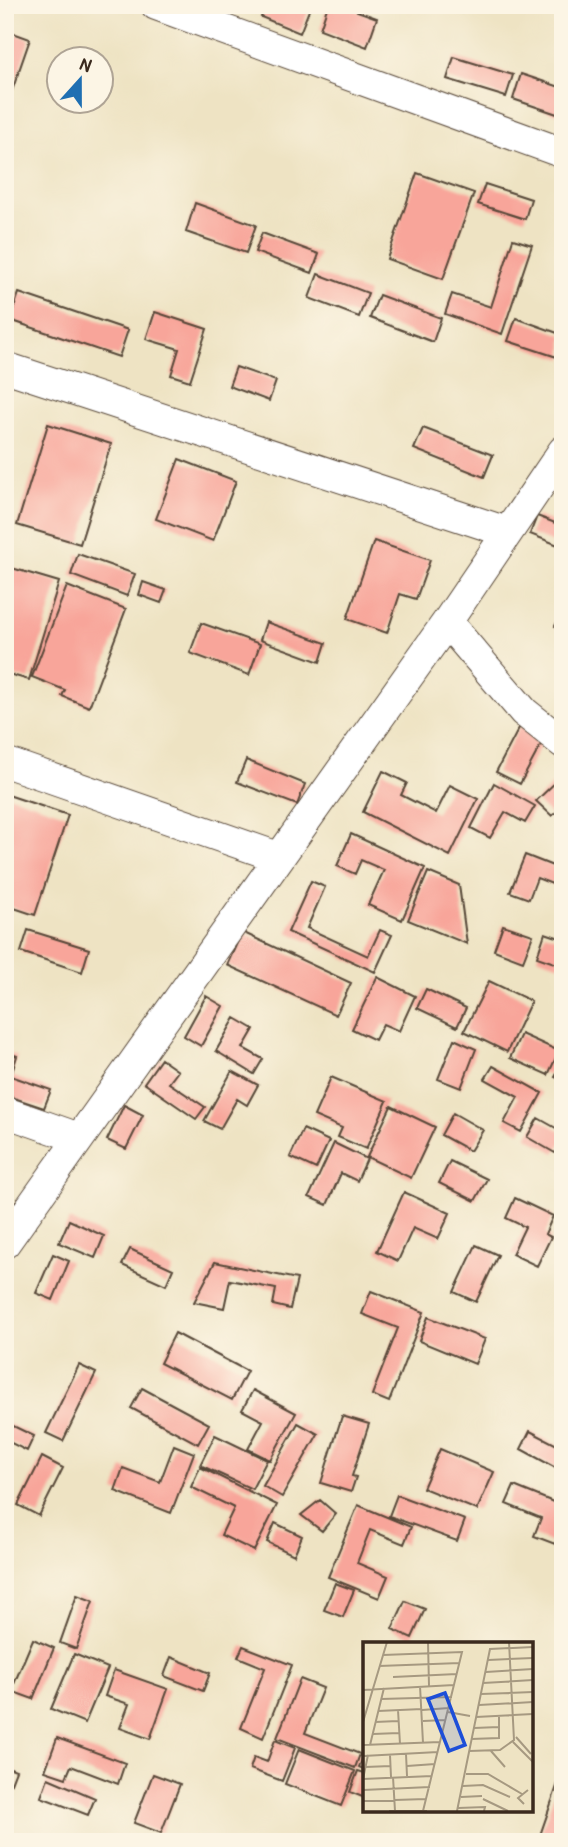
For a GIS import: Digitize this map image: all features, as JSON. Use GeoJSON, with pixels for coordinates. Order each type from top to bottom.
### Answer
{"type":"FeatureCollection","features":[{"type":"Feature","properties":{"kind":"street"},"geometry":{"type":"LineString","coordinates":[[156,5],[563,153]]}},
{"type":"Feature","properties":{"kind":"street"},"geometry":{"type":"LineString","coordinates":[[5,367],[507,532]]}},
{"type":"Feature","properties":{"kind":"street"},"geometry":{"type":"LineString","coordinates":[[5,1243],[447,622],[563,451]]}},
{"type":"Feature","properties":{"kind":"street"},"geometry":{"type":"LineString","coordinates":[[447,622],[524,712],[563,743]]}},
{"type":"Feature","properties":{"kind":"street"},"geometry":{"type":"LineString","coordinates":[[5,762],[278,857]]}},
{"type":"Feature","properties":{"kind":"street"},"geometry":{"type":"LineString","coordinates":[[5,1112],[79,1138]]}},
{"type":"Feature","properties":{"kind":"building"},"geometry":{"type":"Polygon","coordinates":[[[208,5],[232,5],[230,13],[208,5]]]}},
{"type":"Feature","properties":{"kind":"building"},"geometry":{"type":"Polygon","coordinates":[[[266,5],[311,5],[300,33],[261,17],[266,5]]]}},
{"type":"Feature","properties":{"kind":"building"},"geometry":{"type":"Polygon","coordinates":[[[328,5],[359,5],[357,11],[377,18],[367,47],[320,29],[328,5]]]}},
{"type":"Feature","properties":{"kind":"building"},"geometry":{"type":"Polygon","coordinates":[[[438,5],[463,5],[461,13],[438,5]]]}},
{"type":"Feature","properties":{"kind":"building"},"geometry":{"type":"Polygon","coordinates":[[[5,30],[30,39],[6,108],[5,108],[5,30]]]}},
{"type":"Feature","properties":{"kind":"building"},"geometry":{"type":"Polygon","coordinates":[[[454,57],[513,75],[506,97],[447,79],[454,57]]]}},
{"type":"Feature","properties":{"kind":"building"},"geometry":{"type":"Polygon","coordinates":[[[521,74],[563,88],[563,116],[513,99],[521,74]]]}},
{"type":"Feature","properties":{"kind":"building"},"geometry":{"type":"Polygon","coordinates":[[[417,173],[474,193],[443,279],[387,259],[417,173]]]}},
{"type":"Feature","properties":{"kind":"building"},"geometry":{"type":"Polygon","coordinates":[[[485,184],[531,199],[525,219],[478,204],[485,184]]]}},
{"type":"Feature","properties":{"kind":"building"},"geometry":{"type":"Polygon","coordinates":[[[195,203],[256,225],[246,253],[186,232],[195,203]]]}},
{"type":"Feature","properties":{"kind":"building"},"geometry":{"type":"Polygon","coordinates":[[[262,233],[319,254],[312,273],[255,252],[262,233]]]}},
{"type":"Feature","properties":{"kind":"building"},"geometry":{"type":"Polygon","coordinates":[[[513,239],[532,245],[502,334],[445,314],[452,294],[491,307],[513,239]]]}},
{"type":"Feature","properties":{"kind":"building"},"geometry":{"type":"Polygon","coordinates":[[[318,274],[368,293],[359,317],[309,298],[318,274]]]}},
{"type":"Feature","properties":{"kind":"building"},"geometry":{"type":"Polygon","coordinates":[[[19,293],[128,330],[119,357],[10,320],[19,293]]]}},
{"type":"Feature","properties":{"kind":"building"},"geometry":{"type":"Polygon","coordinates":[[[379,295],[441,318],[433,342],[370,318],[379,295]]]}},
{"type":"Feature","properties":{"kind":"building"},"geometry":{"type":"Polygon","coordinates":[[[155,312],[207,329],[190,381],[171,375],[179,349],[146,339],[155,312]]]}},
{"type":"Feature","properties":{"kind":"building"},"geometry":{"type":"Polygon","coordinates":[[[516,318],[563,335],[563,359],[508,341],[516,318]]]}},
{"type":"Feature","properties":{"kind":"building"},"geometry":{"type":"Polygon","coordinates":[[[236,367],[276,381],[269,401],[229,386],[236,367]]]}},
{"type":"Feature","properties":{"kind":"building"},"geometry":{"type":"Polygon","coordinates":[[[48,424],[111,444],[80,544],[17,525],[48,424]]]}},
{"type":"Feature","properties":{"kind":"building"},"geometry":{"type":"Polygon","coordinates":[[[423,428],[493,455],[484,477],[414,449],[423,428]]]}},
{"type":"Feature","properties":{"kind":"building"},"geometry":{"type":"Polygon","coordinates":[[[179,459],[236,481],[213,541],[156,519],[179,459]]]}},
{"type":"Feature","properties":{"kind":"building"},"geometry":{"type":"Polygon","coordinates":[[[537,516],[563,526],[563,547],[530,534],[537,516]]]}},
{"type":"Feature","properties":{"kind":"building"},"geometry":{"type":"Polygon","coordinates":[[[374,541],[430,560],[416,599],[400,594],[387,633],[347,619],[374,541]]]}},
{"type":"Feature","properties":{"kind":"building"},"geometry":{"type":"Polygon","coordinates":[[[78,554],[135,574],[127,596],[71,575],[78,554]]]}},
{"type":"Feature","properties":{"kind":"building"},"geometry":{"type":"Polygon","coordinates":[[[5,566],[59,582],[29,680],[5,673],[5,566]]]}},
{"type":"Feature","properties":{"kind":"building"},"geometry":{"type":"Polygon","coordinates":[[[143,582],[166,590],[161,603],[139,595],[143,582]]]}},
{"type":"Feature","properties":{"kind":"building"},"geometry":{"type":"Polygon","coordinates":[[[67,586],[126,609],[89,707],[62,696],[65,690],[32,677],[67,586]]]}},
{"type":"Feature","properties":{"kind":"building"},"geometry":{"type":"Polygon","coordinates":[[[563,611],[563,630],[555,626],[563,611]]]}},
{"type":"Feature","properties":{"kind":"building"},"geometry":{"type":"Polygon","coordinates":[[[266,622],[326,643],[320,662],[260,640],[266,622]]]}},
{"type":"Feature","properties":{"kind":"building"},"geometry":{"type":"Polygon","coordinates":[[[201,623],[260,644],[249,675],[190,653],[201,623]]]}},
{"type":"Feature","properties":{"kind":"building"},"geometry":{"type":"Polygon","coordinates":[[[520,726],[544,739],[520,784],[496,772],[520,726]]]}},
{"type":"Feature","properties":{"kind":"building"},"geometry":{"type":"Polygon","coordinates":[[[246,760],[305,784],[297,805],[237,782],[246,760]]]}},
{"type":"Feature","properties":{"kind":"building"},"geometry":{"type":"Polygon","coordinates":[[[383,771],[407,783],[401,795],[436,813],[450,785],[478,799],[450,856],[363,812],[383,771]]]}},
{"type":"Feature","properties":{"kind":"building"},"geometry":{"type":"Polygon","coordinates":[[[563,775],[563,806],[552,816],[536,801],[563,775]]]}},
{"type":"Feature","properties":{"kind":"building"},"geometry":{"type":"Polygon","coordinates":[[[494,783],[535,806],[525,823],[505,812],[490,838],[471,828],[494,783]]]}},
{"type":"Feature","properties":{"kind":"building"},"geometry":{"type":"Polygon","coordinates":[[[5,794],[68,815],[35,915],[5,905],[5,794]]]}},
{"type":"Feature","properties":{"kind":"building"},"geometry":{"type":"Polygon","coordinates":[[[351,834],[425,868],[402,920],[368,905],[384,870],[361,860],[355,874],[337,866],[351,834]]]}},
{"type":"Feature","properties":{"kind":"building"},"geometry":{"type":"Polygon","coordinates":[[[525,855],[563,870],[560,887],[537,878],[529,899],[510,892],[525,855]]]}},
{"type":"Feature","properties":{"kind":"building"},"geometry":{"type":"Polygon","coordinates":[[[428,872],[459,885],[467,944],[408,920],[428,872]]]}},
{"type":"Feature","properties":{"kind":"building"},"geometry":{"type":"Polygon","coordinates":[[[311,881],[325,887],[307,928],[368,956],[380,930],[392,935],[375,972],[288,932],[311,881]]]}},
{"type":"Feature","properties":{"kind":"building"},"geometry":{"type":"Polygon","coordinates":[[[503,925],[533,935],[523,961],[494,950],[503,925]]]}},
{"type":"Feature","properties":{"kind":"building"},"geometry":{"type":"Polygon","coordinates":[[[28,930],[89,949],[82,972],[21,952],[28,930]]]}},
{"type":"Feature","properties":{"kind":"building"},"geometry":{"type":"Polygon","coordinates":[[[242,932],[351,983],[336,1015],[227,965],[242,932]]]}},
{"type":"Feature","properties":{"kind":"building"},"geometry":{"type":"Polygon","coordinates":[[[545,933],[563,939],[563,966],[537,957],[545,933]]]}},
{"type":"Feature","properties":{"kind":"building"},"geometry":{"type":"Polygon","coordinates":[[[377,977],[415,996],[399,1031],[383,1024],[375,1040],[352,1029],[377,977]]]}},
{"type":"Feature","properties":{"kind":"building"},"geometry":{"type":"Polygon","coordinates":[[[489,981],[531,1001],[507,1052],[464,1031],[489,981]]]}},
{"type":"Feature","properties":{"kind":"building"},"geometry":{"type":"Polygon","coordinates":[[[426,989],[466,1008],[457,1027],[417,1008],[426,989]]]}},
{"type":"Feature","properties":{"kind":"building"},"geometry":{"type":"Polygon","coordinates":[[[206,996],[223,1006],[201,1046],[184,1036],[206,996]]]}},
{"type":"Feature","properties":{"kind":"building"},"geometry":{"type":"Polygon","coordinates":[[[235,1018],[254,1029],[243,1048],[263,1059],[254,1074],[216,1051],[235,1018]]]}},
{"type":"Feature","properties":{"kind":"building"},"geometry":{"type":"Polygon","coordinates":[[[521,1034],[559,1051],[548,1075],[510,1058],[521,1034]]]}},
{"type":"Feature","properties":{"kind":"building"},"geometry":{"type":"Polygon","coordinates":[[[454,1039],[476,1049],[461,1088],[438,1079],[454,1039]]]}},
{"type":"Feature","properties":{"kind":"building"},"geometry":{"type":"Polygon","coordinates":[[[5,1052],[17,1056],[11,1076],[51,1090],[44,1108],[5,1095],[5,1052]]]}},
{"type":"Feature","properties":{"kind":"building"},"geometry":{"type":"Polygon","coordinates":[[[161,1059],[178,1071],[169,1083],[205,1107],[196,1119],[144,1083],[161,1059]]]}},
{"type":"Feature","properties":{"kind":"building"},"geometry":{"type":"Polygon","coordinates":[[[563,1063],[563,1081],[555,1077],[563,1063]]]}},
{"type":"Feature","properties":{"kind":"building"},"geometry":{"type":"Polygon","coordinates":[[[493,1066],[542,1093],[521,1132],[504,1123],[518,1097],[485,1079],[493,1066]]]}},
{"type":"Feature","properties":{"kind":"building"},"geometry":{"type":"Polygon","coordinates":[[[232,1071],[258,1085],[247,1105],[237,1099],[220,1129],[204,1121],[232,1071]]]}},
{"type":"Feature","properties":{"kind":"building"},"geometry":{"type":"Polygon","coordinates":[[[331,1077],[387,1101],[366,1149],[338,1137],[342,1128],[314,1116],[331,1077]]]}},
{"type":"Feature","properties":{"kind":"building"},"geometry":{"type":"Polygon","coordinates":[[[124,1105],[143,1115],[126,1149],[107,1140],[124,1105]]]}},
{"type":"Feature","properties":{"kind":"building"},"geometry":{"type":"Polygon","coordinates":[[[391,1106],[435,1127],[411,1178],[367,1157],[391,1106]]]}},
{"type":"Feature","properties":{"kind":"building"},"geometry":{"type":"Polygon","coordinates":[[[453,1113],[483,1130],[470,1151],[441,1135],[453,1113]]]}},
{"type":"Feature","properties":{"kind":"building"},"geometry":{"type":"Polygon","coordinates":[[[538,1118],[563,1132],[563,1140],[555,1153],[527,1137],[538,1118]]]}},
{"type":"Feature","properties":{"kind":"building"},"geometry":{"type":"Polygon","coordinates":[[[303,1129],[329,1141],[316,1169],[290,1157],[303,1129]]]}},
{"type":"Feature","properties":{"kind":"building"},"geometry":{"type":"Polygon","coordinates":[[[334,1143],[367,1159],[357,1181],[341,1173],[327,1205],[309,1197],[334,1143]]]}},
{"type":"Feature","properties":{"kind":"building"},"geometry":{"type":"Polygon","coordinates":[[[450,1161],[487,1179],[475,1201],[439,1183],[450,1161]]]}},
{"type":"Feature","properties":{"kind":"building"},"geometry":{"type":"Polygon","coordinates":[[[404,1192],[450,1213],[438,1239],[413,1228],[398,1261],[377,1251],[404,1192]]]}},
{"type":"Feature","properties":{"kind":"building"},"geometry":{"type":"Polygon","coordinates":[[[515,1198],[553,1216],[545,1234],[551,1237],[537,1266],[512,1254],[525,1227],[506,1218],[515,1198]]]}},
{"type":"Feature","properties":{"kind":"building"},"geometry":{"type":"Polygon","coordinates":[[[69,1220],[104,1236],[95,1258],[59,1243],[69,1220]]]}},
{"type":"Feature","properties":{"kind":"building"},"geometry":{"type":"Polygon","coordinates":[[[476,1245],[498,1255],[476,1302],[454,1292],[476,1245]]]}},
{"type":"Feature","properties":{"kind":"building"},"geometry":{"type":"Polygon","coordinates":[[[130,1249],[173,1269],[166,1285],[122,1265],[130,1249]]]}},
{"type":"Feature","properties":{"kind":"building"},"geometry":{"type":"Polygon","coordinates":[[[53,1254],[69,1261],[53,1300],[36,1293],[53,1254]]]}},
{"type":"Feature","properties":{"kind":"building"},"geometry":{"type":"Polygon","coordinates":[[[215,1262],[297,1279],[290,1309],[273,1305],[276,1289],[230,1280],[224,1308],[194,1302],[215,1262]]]}},
{"type":"Feature","properties":{"kind":"building"},"geometry":{"type":"Polygon","coordinates":[[[371,1291],[424,1312],[389,1402],[372,1395],[398,1328],[362,1314],[371,1291]]]}},
{"type":"Feature","properties":{"kind":"building"},"geometry":{"type":"Polygon","coordinates":[[[428,1317],[485,1339],[475,1364],[419,1341],[428,1317]]]}},
{"type":"Feature","properties":{"kind":"building"},"geometry":{"type":"Polygon","coordinates":[[[175,1333],[247,1371],[232,1400],[160,1363],[175,1333]]]}},
{"type":"Feature","properties":{"kind":"building"},"geometry":{"type":"Polygon","coordinates":[[[79,1365],[96,1373],[63,1441],[46,1433],[79,1365]]]}},
{"type":"Feature","properties":{"kind":"building"},"geometry":{"type":"Polygon","coordinates":[[[142,1388],[209,1424],[198,1444],[131,1408],[142,1388]]]}},
{"type":"Feature","properties":{"kind":"building"},"geometry":{"type":"Polygon","coordinates":[[[253,1390],[296,1413],[270,1460],[248,1449],[263,1421],[242,1410],[253,1390]]]}},
{"type":"Feature","properties":{"kind":"building"},"geometry":{"type":"Polygon","coordinates":[[[342,1416],[369,1424],[352,1476],[356,1477],[351,1492],[321,1483],[342,1416]]]}},
{"type":"Feature","properties":{"kind":"building"},"geometry":{"type":"Polygon","coordinates":[[[5,1422],[34,1436],[27,1451],[5,1440],[5,1422]]]}},
{"type":"Feature","properties":{"kind":"building"},"geometry":{"type":"Polygon","coordinates":[[[298,1423],[318,1434],[282,1497],[263,1486],[298,1423]]]}},
{"type":"Feature","properties":{"kind":"building"},"geometry":{"type":"Polygon","coordinates":[[[530,1431],[563,1448],[563,1472],[521,1449],[530,1431]]]}},
{"type":"Feature","properties":{"kind":"building"},"geometry":{"type":"Polygon","coordinates":[[[215,1435],[267,1460],[252,1489],[200,1465],[215,1435]]]}},
{"type":"Feature","properties":{"kind":"building"},"geometry":{"type":"Polygon","coordinates":[[[174,1445],[194,1453],[171,1513],[115,1491],[123,1468],[160,1482],[174,1445]]]}},
{"type":"Feature","properties":{"kind":"building"},"geometry":{"type":"Polygon","coordinates":[[[440,1449],[494,1472],[477,1510],[423,1488],[440,1449]]]}},
{"type":"Feature","properties":{"kind":"building"},"geometry":{"type":"Polygon","coordinates":[[[42,1457],[63,1468],[39,1516],[18,1505],[42,1457]]]}},
{"type":"Feature","properties":{"kind":"building"},"geometry":{"type":"Polygon","coordinates":[[[200,1467],[277,1505],[254,1551],[221,1535],[234,1508],[191,1487],[200,1467]]]}},
{"type":"Feature","properties":{"kind":"building"},"geometry":{"type":"Polygon","coordinates":[[[514,1486],[563,1506],[563,1525],[555,1544],[534,1536],[541,1518],[506,1504],[514,1486]]]}},
{"type":"Feature","properties":{"kind":"building"},"geometry":{"type":"Polygon","coordinates":[[[397,1495],[465,1520],[457,1541],[389,1516],[397,1495]]]}},
{"type":"Feature","properties":{"kind":"building"},"geometry":{"type":"Polygon","coordinates":[[[320,1500],[336,1514],[322,1531],[301,1515],[320,1500]]]}},
{"type":"Feature","properties":{"kind":"building"},"geometry":{"type":"Polygon","coordinates":[[[358,1505],[411,1527],[404,1544],[370,1530],[357,1563],[388,1576],[379,1598],[328,1577],[358,1505]]]}},
{"type":"Feature","properties":{"kind":"building"},"geometry":{"type":"Polygon","coordinates":[[[275,1523],[302,1536],[294,1555],[267,1542],[275,1523]]]}},
{"type":"Feature","properties":{"kind":"building"},"geometry":{"type":"Polygon","coordinates":[[[335,1583],[354,1590],[343,1617],[324,1610],[335,1583]]]}},
{"type":"Feature","properties":{"kind":"building"},"geometry":{"type":"Polygon","coordinates":[[[77,1595],[93,1601],[76,1649],[60,1643],[77,1595]]]}},
{"type":"Feature","properties":{"kind":"building"},"geometry":{"type":"Polygon","coordinates":[[[405,1601],[425,1609],[412,1638],[392,1629],[405,1601]]]}},
{"type":"Feature","properties":{"kind":"building"},"geometry":{"type":"Polygon","coordinates":[[[33,1639],[54,1648],[33,1699],[11,1691],[33,1639]]]}},
{"type":"Feature","properties":{"kind":"building"},"geometry":{"type":"Polygon","coordinates":[[[243,1646],[292,1665],[263,1738],[241,1728],[265,1668],[238,1657],[243,1646]]]}},
{"type":"Feature","properties":{"kind":"building"},"geometry":{"type":"Polygon","coordinates":[[[74,1654],[108,1668],[85,1723],[51,1709],[74,1654]]]}},
{"type":"Feature","properties":{"kind":"building"},"geometry":{"type":"Polygon","coordinates":[[[171,1657],[210,1673],[203,1691],[164,1676],[171,1657]]]}},
{"type":"Feature","properties":{"kind":"building"},"geometry":{"type":"Polygon","coordinates":[[[114,1670],[168,1689],[150,1739],[120,1728],[129,1704],[105,1696],[114,1670]]]}},
{"type":"Feature","properties":{"kind":"building"},"geometry":{"type":"Polygon","coordinates":[[[300,1679],[323,1688],[305,1733],[360,1754],[355,1768],[277,1738],[300,1679]]]}},
{"type":"Feature","properties":{"kind":"building"},"geometry":{"type":"Polygon","coordinates":[[[57,1738],[125,1763],[118,1784],[71,1766],[66,1778],[45,1771],[57,1738]]]}},
{"type":"Feature","properties":{"kind":"building"},"geometry":{"type":"Polygon","coordinates":[[[275,1740],[295,1748],[282,1781],[250,1769],[254,1757],[267,1762],[275,1740]]]}},
{"type":"Feature","properties":{"kind":"building"},"geometry":{"type":"Polygon","coordinates":[[[299,1749],[355,1771],[341,1806],[285,1784],[299,1749]]]}},
{"type":"Feature","properties":{"kind":"building"},"geometry":{"type":"Polygon","coordinates":[[[5,1766],[16,1770],[11,1783],[5,1780],[5,1766]]]}},
{"type":"Feature","properties":{"kind":"building"},"geometry":{"type":"Polygon","coordinates":[[[563,1769],[563,1842],[538,1841],[563,1769]]]}},
{"type":"Feature","properties":{"kind":"building"},"geometry":{"type":"Polygon","coordinates":[[[358,1771],[363,1772],[363,1797],[350,1792],[358,1771]]]}},
{"type":"Feature","properties":{"kind":"building"},"geometry":{"type":"Polygon","coordinates":[[[153,1774],[180,1784],[161,1833],[134,1823],[153,1774]]]}},
{"type":"Feature","properties":{"kind":"building"},"geometry":{"type":"Polygon","coordinates":[[[48,1778],[95,1798],[88,1815],[41,1797],[48,1778]]]}}]}
